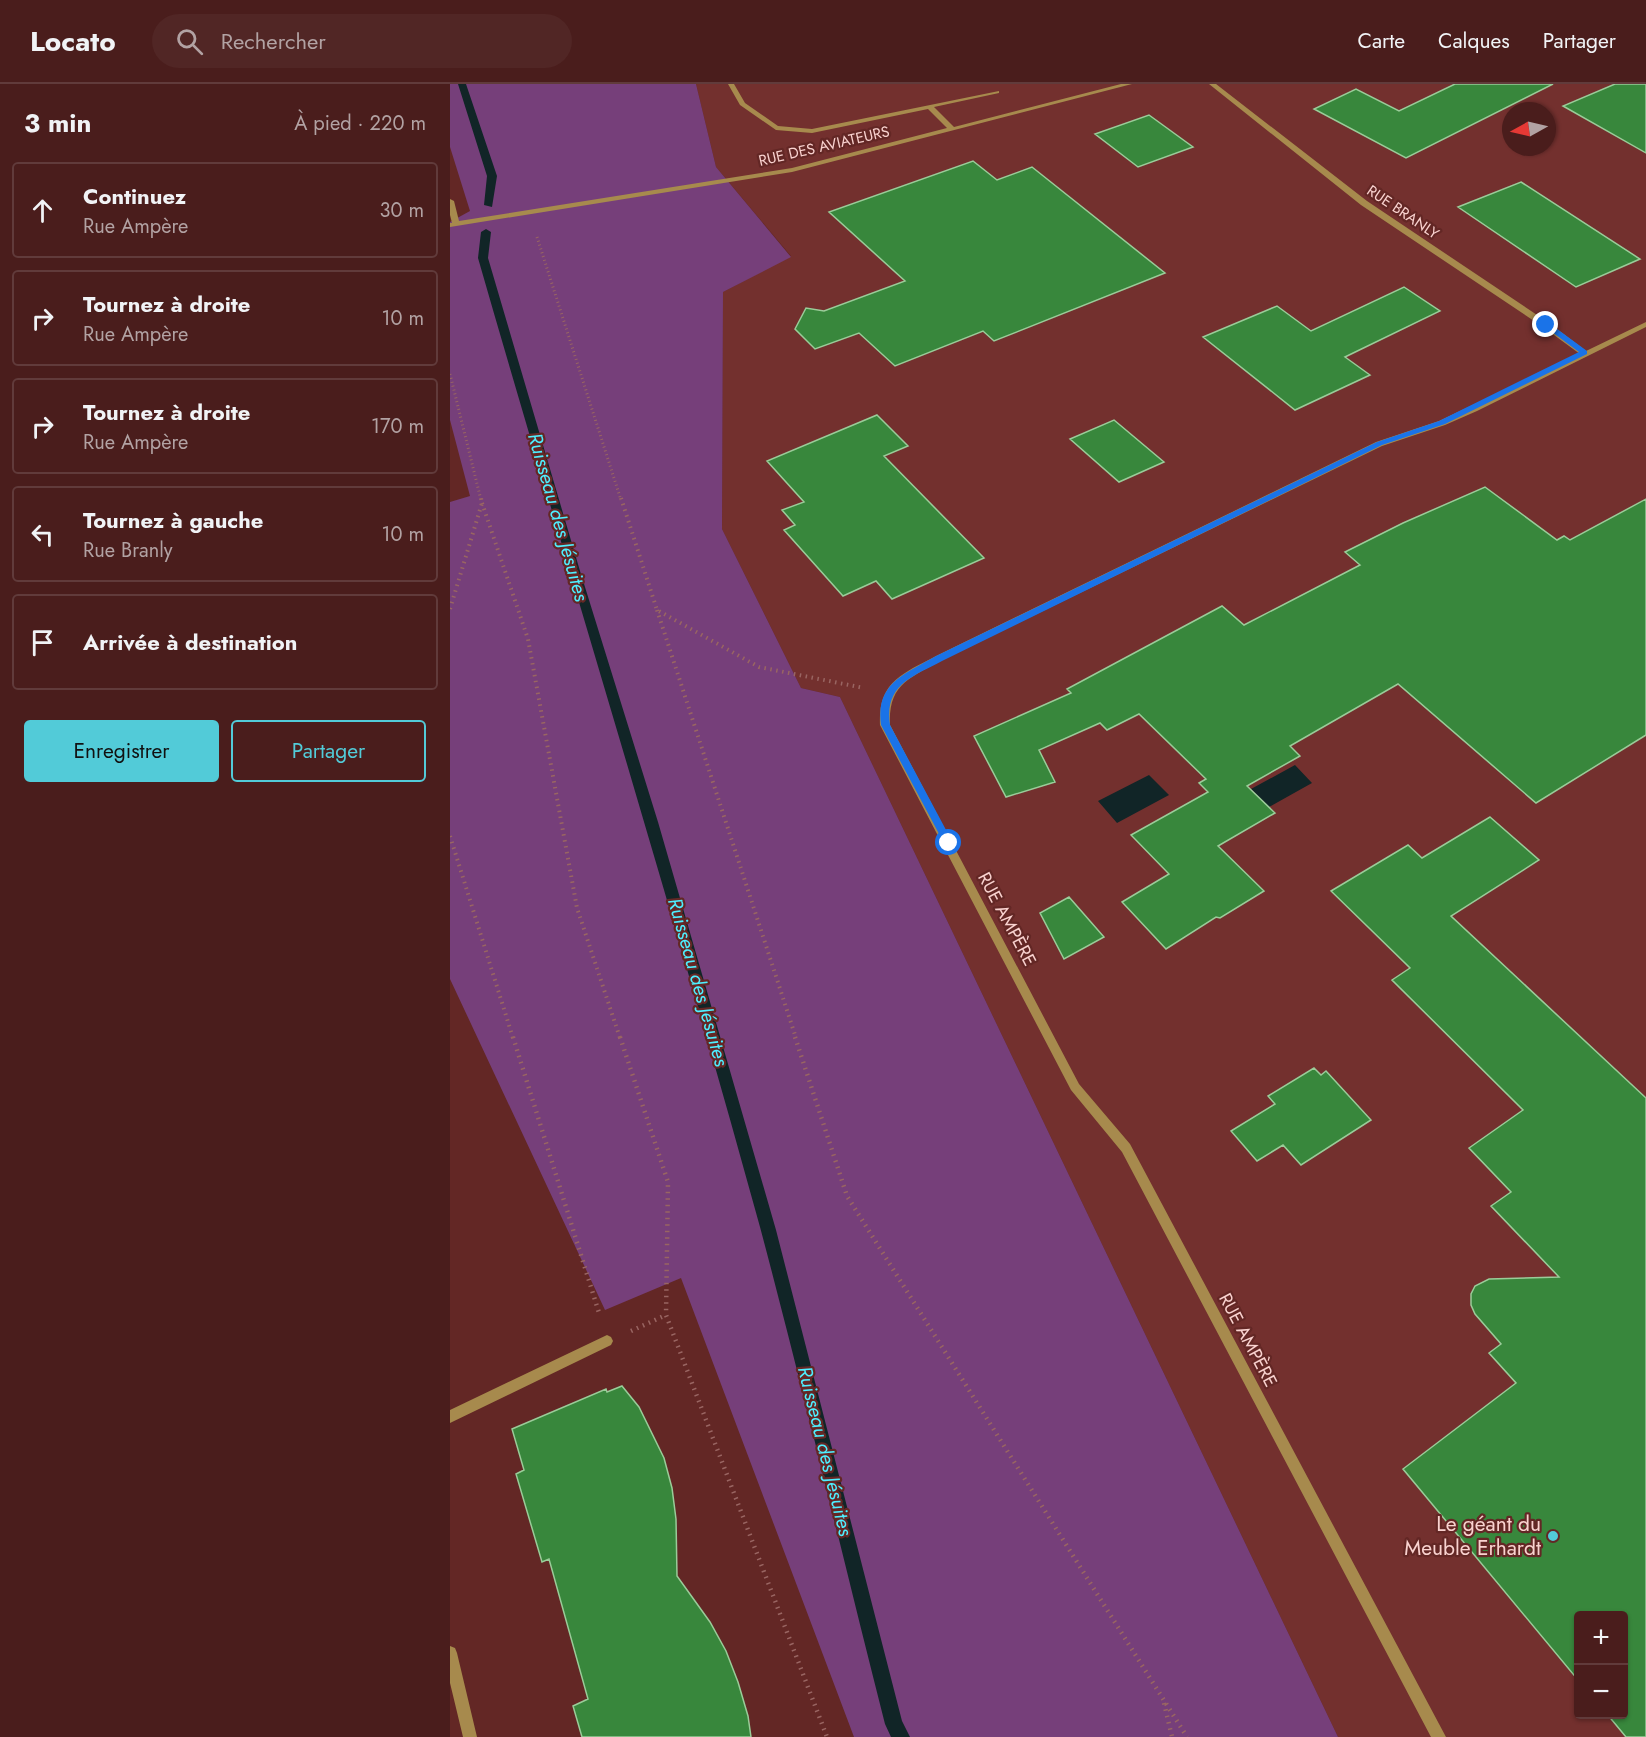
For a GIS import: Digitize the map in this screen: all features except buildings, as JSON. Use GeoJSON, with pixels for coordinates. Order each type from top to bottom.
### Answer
{"type":"FeatureCollection","features":[{"type":"Feature","properties":{"kind":"street"},"geometry":{"type":"LineString","coordinates":[[731,84],[741,104],[776,128],[812,131],[997,92]]}},
{"type":"Feature","properties":{"kind":"street","name":"RUE DES AVIATEURS"},"geometry":{"type":"LineString","coordinates":[[453,224],[792,170],[1129,84]]}},
{"type":"Feature","properties":{"kind":"street","name":"RUE BRANLY"},"geometry":{"type":"LineString","coordinates":[[1212,84],[1364,203],[1584,352]]}},
{"type":"Feature","properties":{"kind":"street"},"geometry":{"type":"LineString","coordinates":[[929,106],[952,129]]}},
{"type":"Feature","properties":{"kind":"street"},"geometry":{"type":"LineString","coordinates":[[450,201],[453,224]]}},
{"type":"Feature","properties":{"kind":"street"},"geometry":{"type":"LineString","coordinates":[[888,693],[901,680],[950,653],[1379,444],[1453,418],[1584,352],[1646,324]]}},
{"type":"Feature","properties":{"kind":"street","name":"RUE AMPÈRE"},"geometry":{"type":"LineString","coordinates":[[888,693],[883,709],[885,725],[1076,1087],[1126,1148],[1439,1737]]}},
{"type":"Feature","properties":{"kind":"street"},"geometry":{"type":"LineString","coordinates":[[450,1418],[607,1341]]}},
{"type":"Feature","properties":{"kind":"street"},"geometry":{"type":"LineString","coordinates":[[450,1653],[470,1737]]}},
{"type":"Feature","properties":{"kind":"path"},"geometry":{"type":"LineString","coordinates":[[529,211],[847,1197],[1187,1737]]}},
{"type":"Feature","properties":{"kind":"path"},"geometry":{"type":"LineString","coordinates":[[450,374],[482,503],[528,639],[577,908],[668,1182],[666,1315],[827,1737]]}},
{"type":"Feature","properties":{"kind":"path"},"geometry":{"type":"LineString","coordinates":[[450,609],[482,503]]}},
{"type":"Feature","properties":{"kind":"path"},"geometry":{"type":"LineString","coordinates":[[657,610],[759,667],[888,693]]}},
{"type":"Feature","properties":{"kind":"path"},"geometry":{"type":"LineString","coordinates":[[450,836],[607,1341],[666,1315]]}},
{"type":"Feature","properties":{"kind":"path"},"geometry":{"type":"LineString","coordinates":[[1164,1700],[1172,1737]]}},
{"type":"Feature","properties":{"kind":"shaded area"},"geometry":{"type":"Polygon","coordinates":[[[450,84],[696,84],[716,167],[791,257],[723,292],[722,529],[801,688],[840,697],[1338,1737],[854,1737],[681,1278],[605,1310],[450,979],[450,502],[470,496],[450,420],[450,222],[470,211],[450,147],[450,84]]]}},
{"type":"Feature","properties":{"kind":"shaded area"},"geometry":{"type":"Polygon","coordinates":[[[696,84],[1646,84],[1646,1737],[1338,1737],[840,697],[801,688],[722,529],[723,292],[791,256],[716,167],[696,84]]]}},
{"type":"Feature","properties":{"kind":"water"},"geometry":{"type":"Polygon","coordinates":[[[1295,765],[1312,783],[1269,807],[1251,789],[1295,765]]]}},
{"type":"Feature","properties":{"kind":"water"},"geometry":{"type":"Polygon","coordinates":[[[1149,775],[1169,795],[1117,823],[1098,801],[1149,775]]]}},
{"type":"Feature","properties":{"kind":"waterway","name":"Ruisseau des Jésuites"},"geometry":{"type":"LineString","coordinates":[[462,84],[492,176],[489,205]]}},
{"type":"Feature","properties":{"kind":"waterway","name":"Ruisseau des Jésuites"},"geometry":{"type":"LineString","coordinates":[[486,232],[483,258],[574,571],[652,822],[768,1230],[894,1724],[901,1737]]}},
{"type":"Feature","properties":{"kind":"place","name":"Le géant du Meuble Erhardt"},"geometry":{"type":"Point","coordinates":[1553,1536]}},
{"type":"Feature","properties":{"kind":"route"},"geometry":{"type":"LineString","coordinates":[[949,843],[885,725],[883,709],[888,693],[901,680],[939,658],[1379,444],[1442,423],[1584,352],[1546,325]]}}]}
